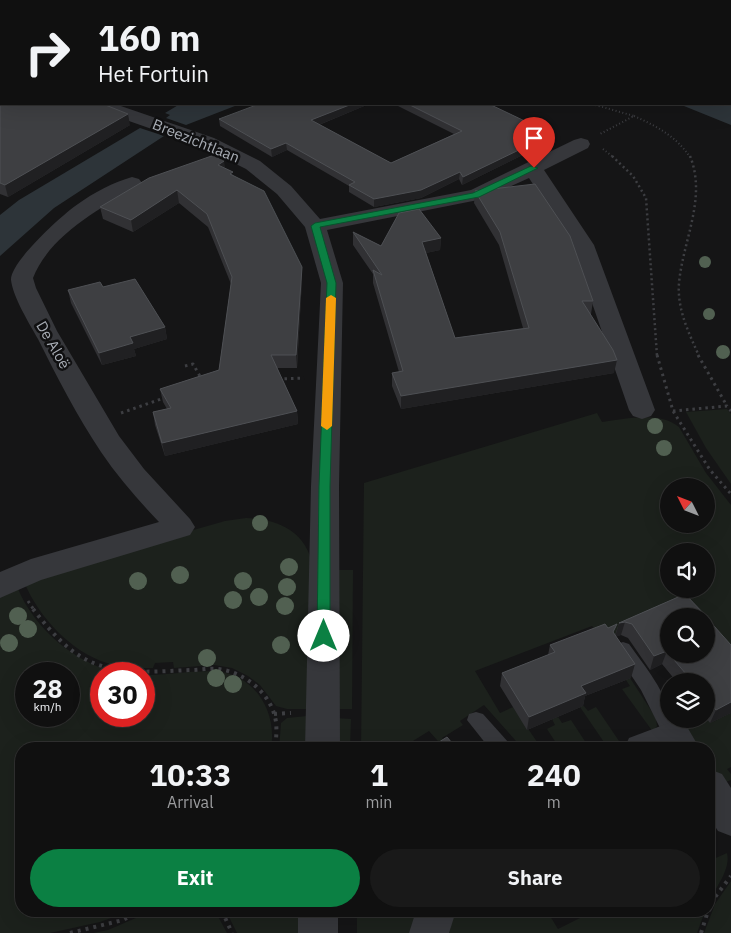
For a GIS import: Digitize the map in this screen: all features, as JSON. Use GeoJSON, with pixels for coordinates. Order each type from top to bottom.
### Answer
{"type":"FeatureCollection","features":[{"type":"Feature","properties":{"kind":"street","name":"Breezichtlaan"},"geometry":{"type":"LineString","coordinates":[[101,105],[182,133],[220,148],[253,165],[284,190],[315,226],[332,283],[325,486],[322,742]]}},
{"type":"Feature","properties":{"kind":"street"},"geometry":{"type":"LineString","coordinates":[[315,226],[476,195],[592,142]]}},
{"type":"Feature","properties":{"kind":"street"},"geometry":{"type":"LineString","coordinates":[[534,168],[582,245],[642,410]]}},
{"type":"Feature","properties":{"kind":"street","name":"De Aloë"},"geometry":{"type":"LineString","coordinates":[[9,581],[31,571],[180,528],[108,442],[33,309],[21,281],[25,268],[43,247],[84,209],[132,183]]}},
{"type":"Feature","properties":{"kind":"street"},"geometry":{"type":"LineString","coordinates":[[715,795],[731,819]]}},
{"type":"Feature","properties":{"kind":"street"},"geometry":{"type":"LineString","coordinates":[[318,917],[318,933]]}},
{"type":"Feature","properties":{"kind":"street"},"geometry":{"type":"LineString","coordinates":[[429,933],[434,917]]}},
{"type":"Feature","properties":{"kind":"lane"},"geometry":{"type":"LineString","coordinates":[[620,644],[679,742]]}},
{"type":"Feature","properties":{"kind":"lane"},"geometry":{"type":"LineString","coordinates":[[476,720],[496,742]]}},
{"type":"Feature","properties":{"kind":"path"},"geometry":{"type":"LineString","coordinates":[[596,105],[634,116],[660,128],[680,143],[690,156],[696,172],[696,197],[679,284],[682,318],[703,365],[731,411]]}},
{"type":"Feature","properties":{"kind":"path"},"geometry":{"type":"LineString","coordinates":[[634,116],[592,142],[628,168],[638,180],[646,198],[657,355],[673,410],[710,470],[731,494]]}},
{"type":"Feature","properties":{"kind":"path"},"geometry":{"type":"LineString","coordinates":[[185,366],[193,364],[204,385]]}},
{"type":"Feature","properties":{"kind":"path"},"geometry":{"type":"LineString","coordinates":[[270,379],[328,378]]}},
{"type":"Feature","properties":{"kind":"path"},"geometry":{"type":"LineString","coordinates":[[96,421],[168,397]]}},
{"type":"Feature","properties":{"kind":"path"},"geometry":{"type":"LineString","coordinates":[[673,410],[727,406]]}},
{"type":"Feature","properties":{"kind":"path"},"geometry":{"type":"LineString","coordinates":[[9,581],[24,595],[34,610],[71,649],[87,660],[127,670],[218,669],[239,675],[254,685],[274,714],[275,742]]}},
{"type":"Feature","properties":{"kind":"path"},"geometry":{"type":"LineString","coordinates":[[715,897],[731,876]]}},
{"type":"Feature","properties":{"kind":"path"},"geometry":{"type":"LineString","coordinates":[[70,933],[129,917]]}},
{"type":"Feature","properties":{"kind":"path"},"geometry":{"type":"LineString","coordinates":[[225,917],[232,933]]}},
{"type":"Feature","properties":{"kind":"path"},"geometry":{"type":"LineString","coordinates":[[701,933],[707,917]]}},
{"type":"Feature","properties":{"kind":"shaded area"},"geometry":{"type":"Polygon","coordinates":[[[178,105],[237,105],[186,125],[166,118],[170,115],[165,113],[178,105]]]}},
{"type":"Feature","properties":{"kind":"shaded area"},"geometry":{"type":"Polygon","coordinates":[[[681,105],[731,105],[731,125],[681,105]]]}},
{"type":"Feature","properties":{"kind":"shaded area"},"geometry":{"type":"Polygon","coordinates":[[[140,128],[164,136],[54,208],[0,256],[0,215],[19,200],[140,128]]]}},
{"type":"Feature","properties":{"kind":"shaded area"},"geometry":{"type":"Polygon","coordinates":[[[727,409],[731,414],[731,484],[706,448],[686,412],[727,409]]]}},
{"type":"Feature","properties":{"kind":"shaded area"},"geometry":{"type":"Polygon","coordinates":[[[597,413],[602,422],[642,417],[662,419],[679,427],[710,478],[660,478],[660,533],[715,533],[715,485],[731,505],[731,645],[715,627],[715,608],[698,608],[693,602],[679,608],[660,608],[660,616],[604,641],[592,626],[475,671],[500,713],[513,707],[537,742],[517,742],[484,705],[460,721],[463,725],[442,738],[445,742],[439,742],[429,731],[411,742],[361,742],[364,483],[597,413]]]}},
{"type":"Feature","properties":{"kind":"shaded area"},"geometry":{"type":"Polygon","coordinates":[[[246,518],[277,524],[294,533],[307,549],[311,559],[307,709],[287,709],[276,706],[260,685],[232,668],[214,665],[174,668],[173,662],[105,662],[94,658],[81,651],[58,632],[39,609],[25,584],[81,562],[225,521],[246,518]]]}},
{"type":"Feature","properties":{"kind":"shaded area"},"geometry":{"type":"Polygon","coordinates":[[[337,570],[353,570],[352,709],[336,709],[337,570]]]}},
{"type":"Feature","properties":{"kind":"shaded area"},"geometry":{"type":"Polygon","coordinates":[[[17,586],[24,602],[46,631],[60,644],[90,663],[90,727],[155,727],[155,674],[204,671],[222,672],[246,682],[262,700],[268,711],[271,723],[272,742],[15,742],[15,917],[114,917],[100,922],[50,933],[0,933],[0,593],[17,586]]]}},
{"type":"Feature","properties":{"kind":"shaded area"},"geometry":{"type":"Polygon","coordinates":[[[630,678],[656,718],[657,726],[653,732],[622,689],[630,686],[626,680],[630,678]]]}},
{"type":"Feature","properties":{"kind":"shaded area"},"geometry":{"type":"Polygon","coordinates":[[[578,699],[588,711],[596,707],[620,742],[604,742],[580,707],[583,706],[578,699]]]}},
{"type":"Feature","properties":{"kind":"shaded area"},"geometry":{"type":"Polygon","coordinates":[[[731,713],[731,767],[727,769],[731,774],[731,780],[721,784],[715,774],[715,742],[695,742],[686,728],[715,728],[715,721],[731,713]]]}},
{"type":"Feature","properties":{"kind":"shaded area"},"geometry":{"type":"Polygon","coordinates":[[[307,716],[306,742],[280,742],[281,723],[287,718],[307,716]]]}},
{"type":"Feature","properties":{"kind":"shaded area"},"geometry":{"type":"Polygon","coordinates":[[[558,717],[562,723],[571,720],[585,742],[555,742],[547,729],[555,725],[552,719],[558,717]]]}},
{"type":"Feature","properties":{"kind":"shaded area"},"geometry":{"type":"Polygon","coordinates":[[[335,718],[351,719],[350,742],[335,742],[335,718]]]}},
{"type":"Feature","properties":{"kind":"shaded area"},"geometry":{"type":"Polygon","coordinates":[[[727,853],[728,859],[725,872],[715,891],[715,858],[727,853]]]}},
{"type":"Feature","properties":{"kind":"shaded area"},"geometry":{"type":"Polygon","coordinates":[[[731,881],[731,933],[704,933],[710,917],[715,917],[715,904],[731,881]]]}},
{"type":"Feature","properties":{"kind":"shaded area"},"geometry":{"type":"Polygon","coordinates":[[[138,917],[218,917],[227,933],[93,933],[108,930],[138,917]]]}},
{"type":"Feature","properties":{"kind":"shaded area"},"geometry":{"type":"Polygon","coordinates":[[[229,917],[300,917],[300,933],[237,933],[229,917]]]}},
{"type":"Feature","properties":{"kind":"shaded area"},"geometry":{"type":"Polygon","coordinates":[[[357,917],[418,917],[414,933],[357,933],[357,917]]]}},
{"type":"Feature","properties":{"kind":"shaded area"},"geometry":{"type":"Polygon","coordinates":[[[446,917],[551,917],[558,929],[582,917],[703,917],[697,933],[442,933],[446,917]]]}},
{"type":"Feature","properties":{"kind":"building"},"geometry":{"type":"Polygon","coordinates":[[[0,105],[106,105],[128,114],[5,185],[0,183],[0,105]]]}},
{"type":"Feature","properties":{"kind":"building"},"geometry":{"type":"Polygon","coordinates":[[[256,105],[349,105],[311,120],[391,163],[462,131],[410,105],[491,105],[552,134],[463,177],[460,172],[421,190],[374,199],[349,185],[355,182],[286,143],[271,149],[219,119],[256,105]]]}},
{"type":"Feature","properties":{"kind":"building"},"geometry":{"type":"Polygon","coordinates":[[[220,153],[224,161],[218,165],[233,172],[230,174],[264,191],[302,267],[296,355],[271,355],[297,411],[162,443],[153,412],[171,408],[160,389],[219,370],[232,277],[207,214],[177,190],[131,220],[100,207],[149,178],[220,153]]]}},
{"type":"Feature","properties":{"kind":"building"},"geometry":{"type":"Polygon","coordinates":[[[535,184],[570,236],[593,301],[582,301],[613,350],[617,360],[401,396],[392,373],[403,371],[373,270],[382,275],[353,232],[381,246],[399,213],[419,209],[441,238],[422,242],[455,338],[529,328],[500,232],[475,191],[535,184]]]}},
{"type":"Feature","properties":{"kind":"building"},"geometry":{"type":"Polygon","coordinates":[[[135,279],[165,327],[130,337],[133,343],[99,353],[68,290],[100,282],[103,287],[135,279]]]}},
{"type":"Feature","properties":{"kind":"building"},"geometry":{"type":"Polygon","coordinates":[[[676,598],[689,598],[698,608],[660,608],[660,654],[654,656],[632,624],[619,623],[676,598]]]}},
{"type":"Feature","properties":{"kind":"building"},"geometry":{"type":"Polygon","coordinates":[[[605,624],[608,628],[617,624],[613,632],[635,664],[581,686],[586,693],[529,717],[502,673],[555,652],[550,645],[605,624]]]}},
{"type":"Feature","properties":{"kind":"building"},"geometry":{"type":"Polygon","coordinates":[[[715,627],[731,645],[731,702],[715,709],[715,673],[685,673],[677,663],[715,663],[715,627]]]}},
{"type":"Feature","properties":{"kind":"building"},"geometry":{"type":"Polygon","coordinates":[[[447,737],[451,742],[439,742],[447,737]]]}},
{"type":"Feature","properties":{"kind":"slow traffic"},"geometry":{"type":"LineString","coordinates":[[327,426],[331,298]]}},
{"type":"Feature","properties":{"kind":"route"},"geometry":{"type":"LineString","coordinates":[[324,636],[325,486],[332,283],[315,226],[476,195],[534,168]]}}]}
